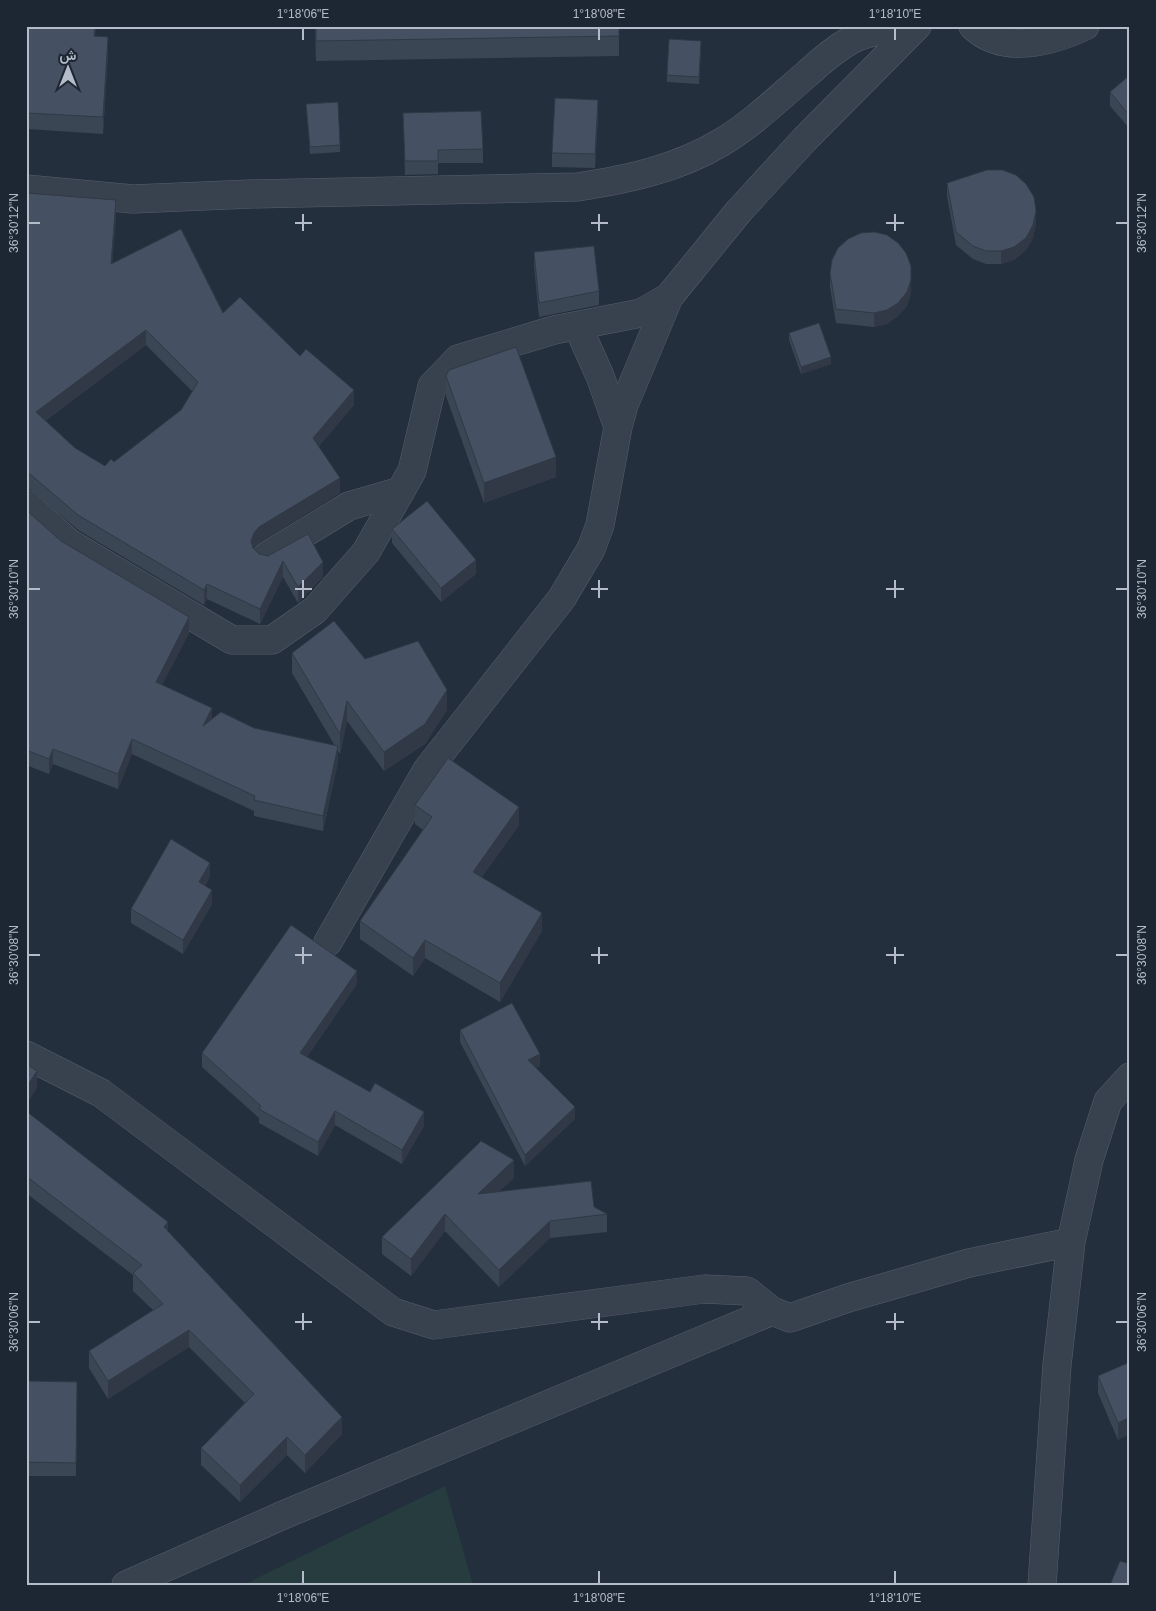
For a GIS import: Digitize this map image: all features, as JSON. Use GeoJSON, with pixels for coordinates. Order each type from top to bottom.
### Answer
{"type":"FeatureCollection","features":[{"type":"Feature","properties":{"kind":"street"},"geometry":{"type":"LineString","coordinates":[[26,189],[133,199],[250,194],[577,187],[615,181],[655,173],[689,160],[722,142],[752,121],[830,54],[851,40],[902,26]]}},
{"type":"Feature","properties":{"kind":"street"},"geometry":{"type":"LineString","coordinates":[[328,942],[427,770],[562,598],[591,549],[600,526],[618,426],[633,380],[670,297],[739,211],[805,139],[917,26]]}},
{"type":"Feature","properties":{"kind":"street"},"geometry":{"type":"LineString","coordinates":[[973,26],[986,38],[1004,43],[1034,43],[1085,26]]}},
{"type":"Feature","properties":{"kind":"street"},"geometry":{"type":"LineString","coordinates":[[26,504],[69,543],[232,640],[272,640],[315,610],[366,552],[412,471],[432,386],[458,359],[554,330],[578,327],[641,313],[670,297]]}},
{"type":"Feature","properties":{"kind":"street"},"geometry":{"type":"LineString","coordinates":[[578,327],[600,376],[618,426]]}},
{"type":"Feature","properties":{"kind":"street"},"geometry":{"type":"LineString","coordinates":[[267,556],[349,506],[401,491]]}},
{"type":"Feature","properties":{"kind":"street"},"geometry":{"type":"LineString","coordinates":[[26,1055],[101,1093],[393,1312],[434,1325],[704,1289],[747,1291],[772,1311],[790,1318],[848,1298],[969,1263],[1071,1242]]}},
{"type":"Feature","properties":{"kind":"street"},"geometry":{"type":"LineString","coordinates":[[1042,1585],[1057,1365],[1071,1242],[1089,1160],[1108,1101],[1130,1077]]}},
{"type":"Feature","properties":{"kind":"street"},"geometry":{"type":"LineString","coordinates":[[126,1585],[290,1512],[772,1311]]}},
{"type":"Feature","properties":{"kind":"green space"},"geometry":{"type":"Polygon","coordinates":[[[445,1486],[473,1585],[243,1585],[445,1486]]]}},
{"type":"Feature","properties":{"kind":"building"},"geometry":{"type":"Polygon","coordinates":[[[26,26],[95,26],[94,36],[108,37],[103,117],[27,113],[26,26]]]}},
{"type":"Feature","properties":{"kind":"building"},"geometry":{"type":"Polygon","coordinates":[[[316,26],[619,26],[619,36],[316,41],[316,26]]]}},
{"type":"Feature","properties":{"kind":"building"},"geometry":{"type":"Polygon","coordinates":[[[669,39],[701,41],[699,77],[667,75],[669,39]]]}},
{"type":"Feature","properties":{"kind":"building"},"geometry":{"type":"Polygon","coordinates":[[[1130,75],[1130,116],[1110,92],[1130,75]]]}},
{"type":"Feature","properties":{"kind":"building"},"geometry":{"type":"Polygon","coordinates":[[[555,98],[598,100],[595,154],[552,153],[555,98]]]}},
{"type":"Feature","properties":{"kind":"building"},"geometry":{"type":"Polygon","coordinates":[[[338,102],[340,145],[310,147],[306,104],[338,102]]]}},
{"type":"Feature","properties":{"kind":"building"},"geometry":{"type":"Polygon","coordinates":[[[481,111],[483,149],[438,150],[438,161],[405,161],[403,113],[481,111]]]}},
{"type":"Feature","properties":{"kind":"building"},"geometry":{"type":"Polygon","coordinates":[[[987,170],[1002,170],[1016,175],[1026,184],[1034,197],[1036,211],[1033,225],[1026,238],[1014,247],[1001,251],[986,251],[973,246],[956,232],[947,183],[987,170]]]}},
{"type":"Feature","properties":{"kind":"building"},"geometry":{"type":"Polygon","coordinates":[[[26,193],[116,200],[111,264],[181,229],[223,313],[240,297],[300,356],[306,349],[354,390],[313,438],[340,478],[259,527],[251,541],[253,548],[259,554],[268,556],[308,534],[323,562],[298,587],[283,561],[260,609],[207,584],[204,590],[78,515],[30,474],[26,474],[26,193]],[[146,330],[36,412],[75,448],[105,466],[111,459],[114,462],[181,410],[198,382],[146,330]]]}},
{"type":"Feature","properties":{"kind":"building"},"geometry":{"type":"Polygon","coordinates":[[[874,232],[887,235],[898,243],[906,253],[911,266],[911,280],[907,292],[898,303],[887,310],[874,313],[836,309],[830,273],[832,260],[838,248],[848,239],[861,233],[874,232]]]}},
{"type":"Feature","properties":{"kind":"building"},"geometry":{"type":"Polygon","coordinates":[[[594,246],[599,291],[539,303],[534,252],[594,246]]]}},
{"type":"Feature","properties":{"kind":"building"},"geometry":{"type":"Polygon","coordinates":[[[819,323],[831,357],[801,367],[789,333],[819,323]]]}},
{"type":"Feature","properties":{"kind":"building"},"geometry":{"type":"Polygon","coordinates":[[[516,347],[556,457],[484,483],[446,376],[449,370],[516,347]]]}},
{"type":"Feature","properties":{"kind":"building"},"geometry":{"type":"Polygon","coordinates":[[[427,501],[476,560],[441,588],[392,529],[427,501]]]}},
{"type":"Feature","properties":{"kind":"building"},"geometry":{"type":"Polygon","coordinates":[[[26,510],[61,541],[189,617],[156,682],[212,708],[203,726],[221,712],[254,728],[338,746],[323,816],[254,800],[255,796],[132,739],[118,774],[53,749],[49,759],[26,750],[26,510]]]}},
{"type":"Feature","properties":{"kind":"building"},"geometry":{"type":"Polygon","coordinates":[[[334,621],[365,659],[418,641],[447,690],[425,724],[384,752],[347,701],[340,734],[292,653],[334,621]]]}},
{"type":"Feature","properties":{"kind":"building"},"geometry":{"type":"Polygon","coordinates":[[[448,758],[519,807],[473,872],[542,913],[500,983],[425,940],[413,958],[360,921],[432,817],[415,805],[448,758]]]}},
{"type":"Feature","properties":{"kind":"building"},"geometry":{"type":"Polygon","coordinates":[[[171,839],[210,863],[199,882],[212,890],[183,940],[131,909],[171,839]]]}},
{"type":"Feature","properties":{"kind":"building"},"geometry":{"type":"Polygon","coordinates":[[[291,925],[357,971],[300,1053],[370,1092],[375,1083],[424,1112],[402,1150],[335,1111],[318,1142],[259,1109],[261,1106],[202,1053],[291,925]]]}},
{"type":"Feature","properties":{"kind":"building"},"geometry":{"type":"Polygon","coordinates":[[[512,1003],[540,1054],[528,1060],[575,1107],[525,1155],[460,1030],[512,1003]]]}},
{"type":"Feature","properties":{"kind":"building"},"geometry":{"type":"Polygon","coordinates":[[[26,1064],[37,1071],[26,1088],[26,1064]]]}},
{"type":"Feature","properties":{"kind":"building"},"geometry":{"type":"Polygon","coordinates":[[[26,1111],[168,1222],[164,1227],[342,1417],[305,1455],[287,1437],[240,1485],[201,1448],[254,1394],[189,1330],[108,1381],[89,1351],[163,1304],[133,1273],[142,1265],[26,1176],[26,1111]]]}},
{"type":"Feature","properties":{"kind":"building"},"geometry":{"type":"Polygon","coordinates":[[[481,1141],[514,1160],[478,1194],[591,1181],[594,1207],[607,1214],[550,1221],[499,1270],[445,1214],[411,1259],[382,1237],[481,1141]]]}},
{"type":"Feature","properties":{"kind":"building"},"geometry":{"type":"Polygon","coordinates":[[[1130,1362],[1130,1417],[1118,1423],[1098,1376],[1130,1362]]]}},
{"type":"Feature","properties":{"kind":"building"},"geometry":{"type":"Polygon","coordinates":[[[26,1381],[77,1382],[76,1463],[26,1462],[26,1381]]]}},
{"type":"Feature","properties":{"kind":"building"},"geometry":{"type":"Polygon","coordinates":[[[1120,1561],[1130,1564],[1130,1585],[1110,1585],[1120,1561]]]}}]}
